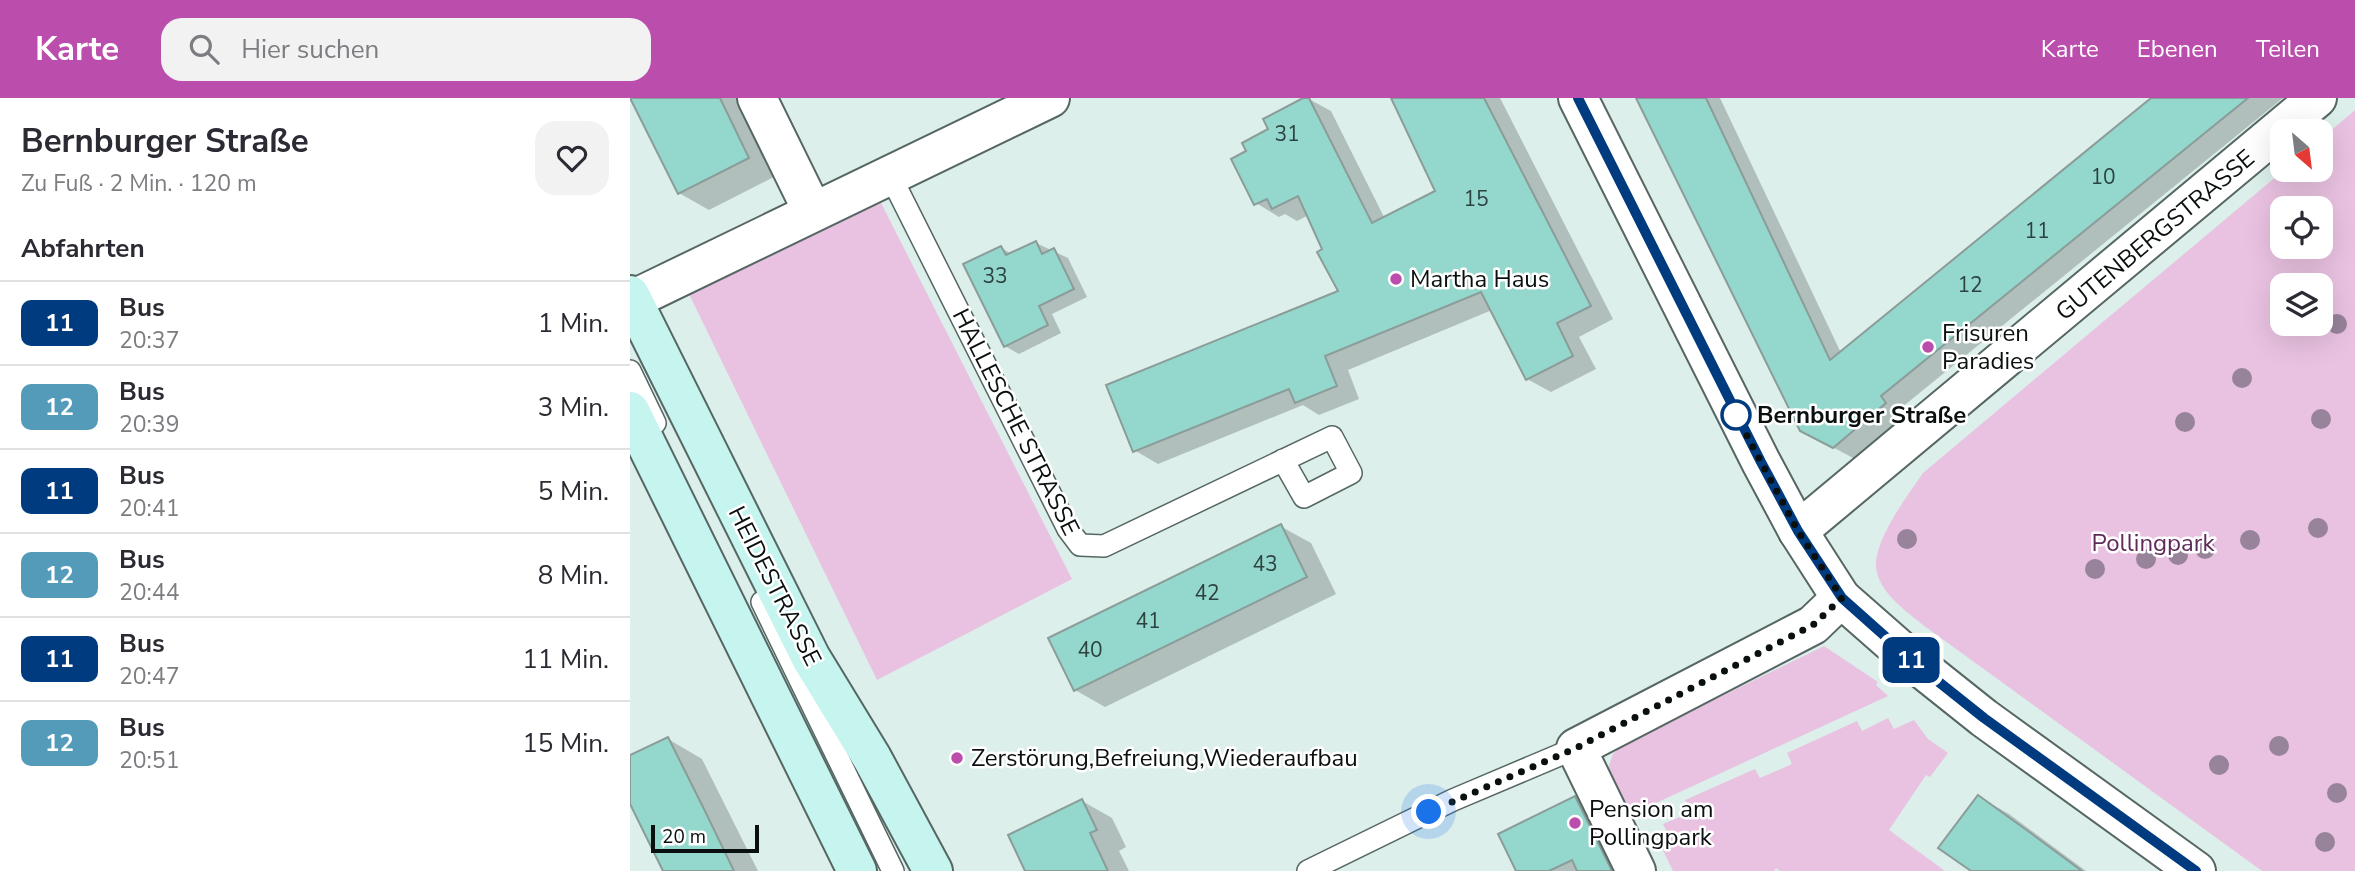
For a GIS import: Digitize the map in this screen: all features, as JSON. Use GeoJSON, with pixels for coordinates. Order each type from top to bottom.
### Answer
{"type":"FeatureCollection","features":[{"type":"Feature","properties":{"kind":"main road","name":"HEIDESTRASSE"},"geometry":{"type":"LineString","coordinates":[[631,309],[811,658],[872,758],[932,870]]}},
{"type":"Feature","properties":{"kind":"main road"},"geometry":{"type":"LineString","coordinates":[[630,411],[857,871]]}},
{"type":"Feature","properties":{"kind":"street"},"geometry":{"type":"LineString","coordinates":[[757,98],[813,212]]}},
{"type":"Feature","properties":{"kind":"street"},"geometry":{"type":"LineString","coordinates":[[631,309],[813,212],[1050,98]]}},
{"type":"Feature","properties":{"kind":"street"},"geometry":{"type":"LineString","coordinates":[[1578,98],[1720,385],[1798,531],[1842,598],[1915,663],[1984,718],[2196,871]]}},
{"type":"Feature","properties":{"kind":"street","name":"GUTENBERGSTRASSE"},"geometry":{"type":"LineString","coordinates":[[1798,531],[2317,98]]}},
{"type":"Feature","properties":{"kind":"street"},"geometry":{"type":"LineString","coordinates":[[1636,871],[1576,748],[1813,625],[1842,598]]}},
{"type":"Feature","properties":{"kind":"lane","name":"HALLESCHE STRASSE"},"geometry":{"type":"LineString","coordinates":[[890,175],[1068,529],[1080,545],[1104,546],[1283,460]]}},
{"type":"Feature","properties":{"kind":"lane"},"geometry":{"type":"LineString","coordinates":[[631,309],[893,871]]}},
{"type":"Feature","properties":{"kind":"lane"},"geometry":{"type":"LineString","coordinates":[[630,371],[877,871]]}},
{"type":"Feature","properties":{"kind":"lane"},"geometry":{"type":"LineString","coordinates":[[1308,871],[1453,800],[1576,748]]}},
{"type":"Feature","properties":{"kind":"green space","name":"Pollingpark"},"geometry":{"type":"Polygon","coordinates":[[[2355,110],[2355,871],[2262,871],[1923,625],[1896,602],[1880,581],[1876,562],[1891,521],[1923,473],[2270,182],[2333,182],[2333,129],[2355,110]]]}},
{"type":"Feature","properties":{"kind":"green space"},"geometry":{"type":"Polygon","coordinates":[[[881,203],[1072,579],[877,680],[688,292],[881,203]]]}},
{"type":"Feature","properties":{"kind":"green space"},"geometry":{"type":"Polygon","coordinates":[[[1824,646],[1878,682],[1876,685],[1888,696],[1643,809],[1639,803],[1624,810],[1608,768],[1613,754],[1624,744],[1824,646]]]}},
{"type":"Feature","properties":{"kind":"green space"},"geometry":{"type":"Polygon","coordinates":[[[1888,718],[1894,729],[1914,720],[1928,739],[1948,753],[1930,777],[1926,775],[1889,830],[1945,871],[1780,871],[1776,868],[1774,871],[1673,871],[1657,838],[1668,834],[1663,824],[1692,812],[1685,800],[1755,769],[1760,778],[1792,764],[1787,753],[1857,721],[1862,731],[1888,718]]]}},
{"type":"Feature","properties":{"kind":"building"},"geometry":{"type":"Polygon","coordinates":[[[630,98],[720,98],[749,158],[678,194],[630,98]]]}},
{"type":"Feature","properties":{"kind":"building","name":"Martha Haus"},"geometry":{"type":"Polygon","coordinates":[[[1303,98],[1309,98],[1372,223],[1435,191],[1391,98],[1484,98],[1591,306],[1557,323],[1573,356],[1526,380],[1481,292],[1325,356],[1337,386],[1295,403],[1289,389],[1133,452],[1106,385],[1338,291],[1317,252],[1322,249],[1298,196],[1272,209],[1267,199],[1254,205],[1231,159],[1246,151],[1242,143],[1268,129],[1263,119],[1303,98]]]}},
{"type":"Feature","properties":{"kind":"building"},"geometry":{"type":"Polygon","coordinates":[[[1636,98],[1706,98],[1830,360],[2151,98],[2248,98],[1881,396],[1886,403],[1833,448],[1800,431],[1636,98]]]}},
{"type":"Feature","properties":{"kind":"building"},"geometry":{"type":"Polygon","coordinates":[[[1036,241],[1042,254],[1054,248],[1074,289],[1039,306],[1048,325],[1004,347],[963,264],[1001,246],[1006,255],[1036,241]]]}},
{"type":"Feature","properties":{"kind":"building"},"geometry":{"type":"Polygon","coordinates":[[[1281,524],[1307,577],[1074,691],[1048,638],[1281,524]]]}},
{"type":"Feature","properties":{"kind":"building"},"geometry":{"type":"Polygon","coordinates":[[[668,737],[734,871],[663,871],[630,804],[630,755],[668,737]]]}},
{"type":"Feature","properties":{"kind":"building"},"geometry":{"type":"Polygon","coordinates":[[[1978,795],[2082,871],[1971,871],[1938,848],[1978,795]]]}},
{"type":"Feature","properties":{"kind":"building"},"geometry":{"type":"Polygon","coordinates":[[[1575,796],[1612,871],[1577,871],[1572,860],[1549,871],[1516,871],[1498,834],[1575,796]]]}},
{"type":"Feature","properties":{"kind":"building"},"geometry":{"type":"Polygon","coordinates":[[[1082,799],[1097,830],[1090,833],[1108,871],[1025,871],[1008,835],[1082,799]]]}},
{"type":"Feature","properties":{"kind":"bus line","name":"11"},"geometry":{"type":"LineString","coordinates":[[1578,98],[1720,385],[1798,531],[1842,598],[1915,663],[1984,718],[2196,871]]}},
{"type":"Feature","properties":{"kind":"place","name":"Martha Haus"},"geometry":{"type":"Point","coordinates":[1396,279]}},
{"type":"Feature","properties":{"kind":"place","name":"Frisuren Paradies"},"geometry":{"type":"Point","coordinates":[1928,347]}},
{"type":"Feature","properties":{"kind":"place","name":"Bernburger Straße"},"geometry":{"type":"Point","coordinates":[1736,415]}},
{"type":"Feature","properties":{"kind":"place","name":"Zerstörung,Befreiung,Wiederaufbau"},"geometry":{"type":"Point","coordinates":[957,758]}},
{"type":"Feature","properties":{"kind":"place","name":"Pension am Pollingpark"},"geometry":{"type":"Point","coordinates":[1575,823]}},
{"type":"Feature","properties":{"kind":"route"},"geometry":{"type":"LineString","coordinates":[[1429,812],[1576,748],[1813,625],[1842,598],[1798,531],[1736,415]]}}]}
